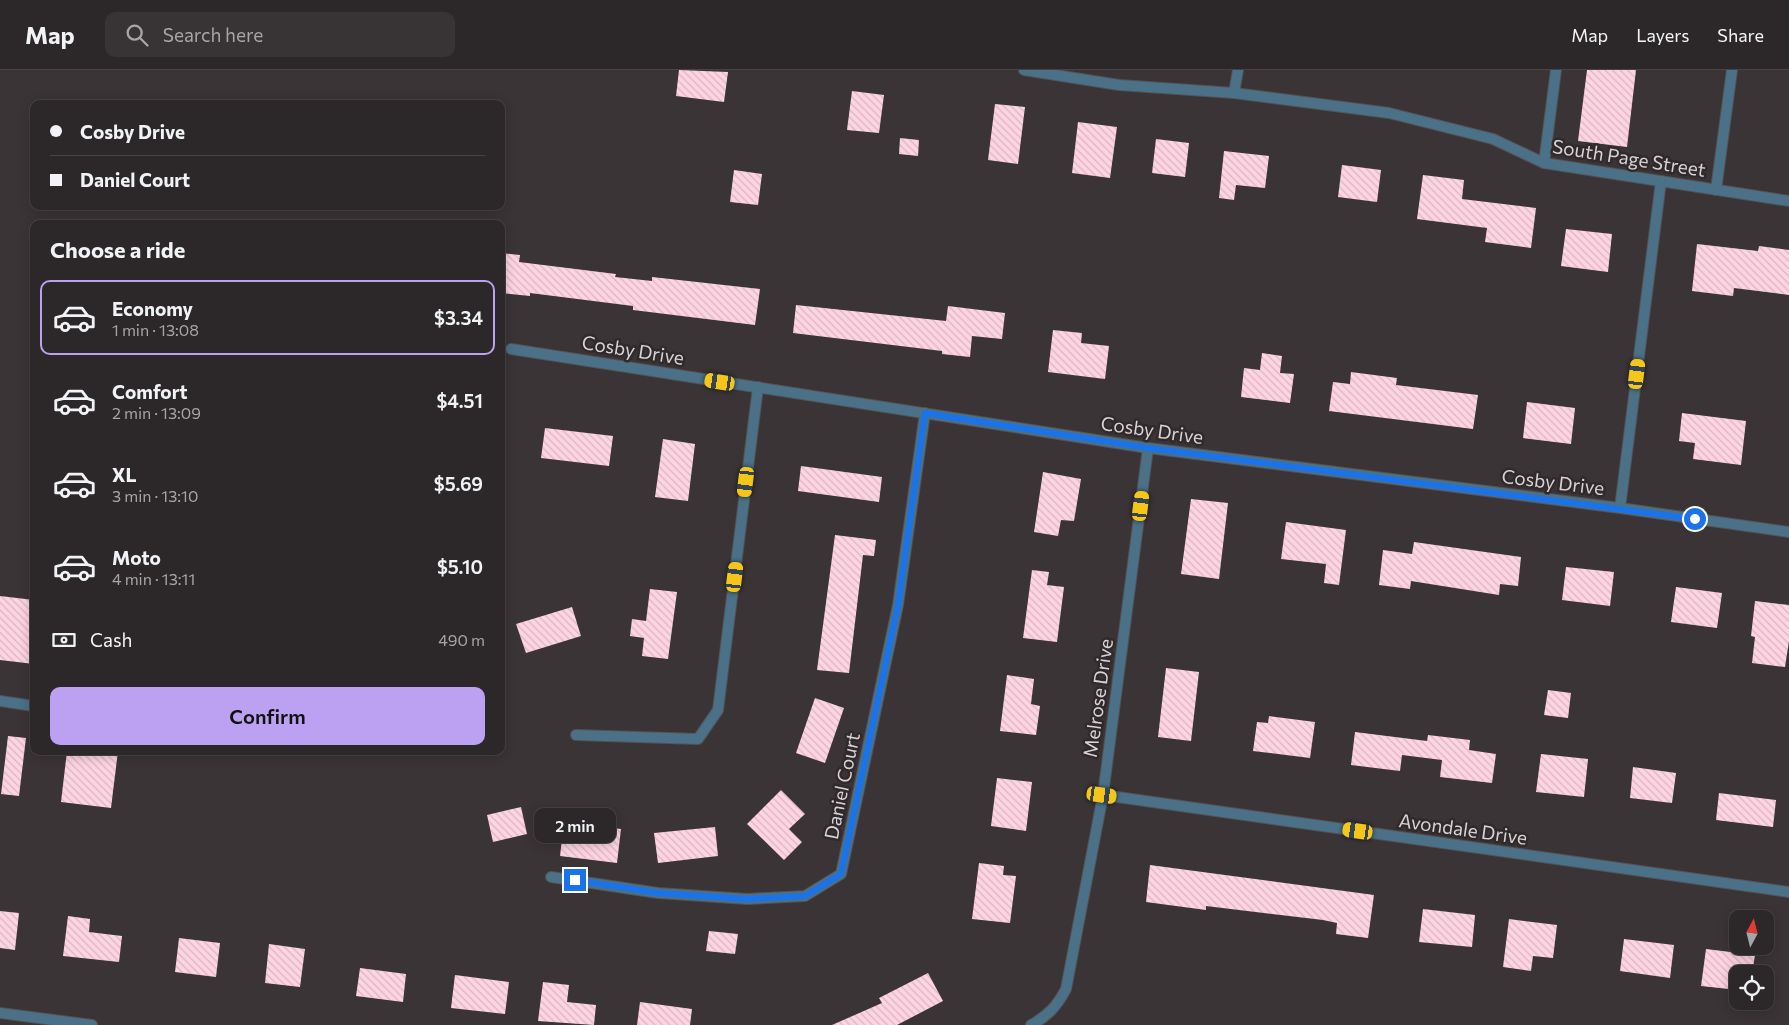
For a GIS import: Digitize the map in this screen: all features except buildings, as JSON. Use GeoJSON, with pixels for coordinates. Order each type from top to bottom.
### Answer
{"type":"FeatureCollection","features":[{"type":"Feature","properties":{"kind":"street","name":"South Page Street"},"geometry":{"type":"LineString","coordinates":[[1024,70],[1118,85],[1234,93],[1388,113],[1494,139],[1544,163],[1789,201]]}},
{"type":"Feature","properties":{"kind":"street"},"geometry":{"type":"LineString","coordinates":[[1234,93],[1238,70]]}},
{"type":"Feature","properties":{"kind":"street"},"geometry":{"type":"LineString","coordinates":[[1544,163],[1556,70]]}},
{"type":"Feature","properties":{"kind":"street"},"geometry":{"type":"LineString","coordinates":[[1716,190],[1732,70]]}},
{"type":"Feature","properties":{"kind":"street"},"geometry":{"type":"LineString","coordinates":[[1620,508],[1661,181]]}},
{"type":"Feature","properties":{"kind":"street","name":"Cosby Drive"},"geometry":{"type":"LineString","coordinates":[[511,349],[1148,448],[1620,508],[1789,532]]}},
{"type":"Feature","properties":{"kind":"street"},"geometry":{"type":"LineString","coordinates":[[576,735],[698,740],[718,710],[758,387]]}},
{"type":"Feature","properties":{"kind":"street","name":"Daniel Court"},"geometry":{"type":"LineString","coordinates":[[551,878],[658,893],[747,899],[805,896],[841,874],[898,605],[925,413]]}},
{"type":"Feature","properties":{"kind":"street","name":"Melrose Drive"},"geometry":{"type":"LineString","coordinates":[[1031,1025],[1044,1019],[1058,1004],[1066,989],[1102,795],[1148,448]]}},
{"type":"Feature","properties":{"kind":"street"},"geometry":{"type":"LineString","coordinates":[[0,701],[30,705]]}},
{"type":"Feature","properties":{"kind":"street","name":"Avondale Drive"},"geometry":{"type":"LineString","coordinates":[[1102,795],[1789,892]]}},
{"type":"Feature","properties":{"kind":"street"},"geometry":{"type":"LineString","coordinates":[[0,1013],[92,1025]]}},
{"type":"Feature","properties":{"kind":"route"},"geometry":{"type":"LineString","coordinates":[[575,880],[658,893],[747,899],[805,896],[841,874],[898,605],[925,413],[1148,448],[1695,519]]}}]}
